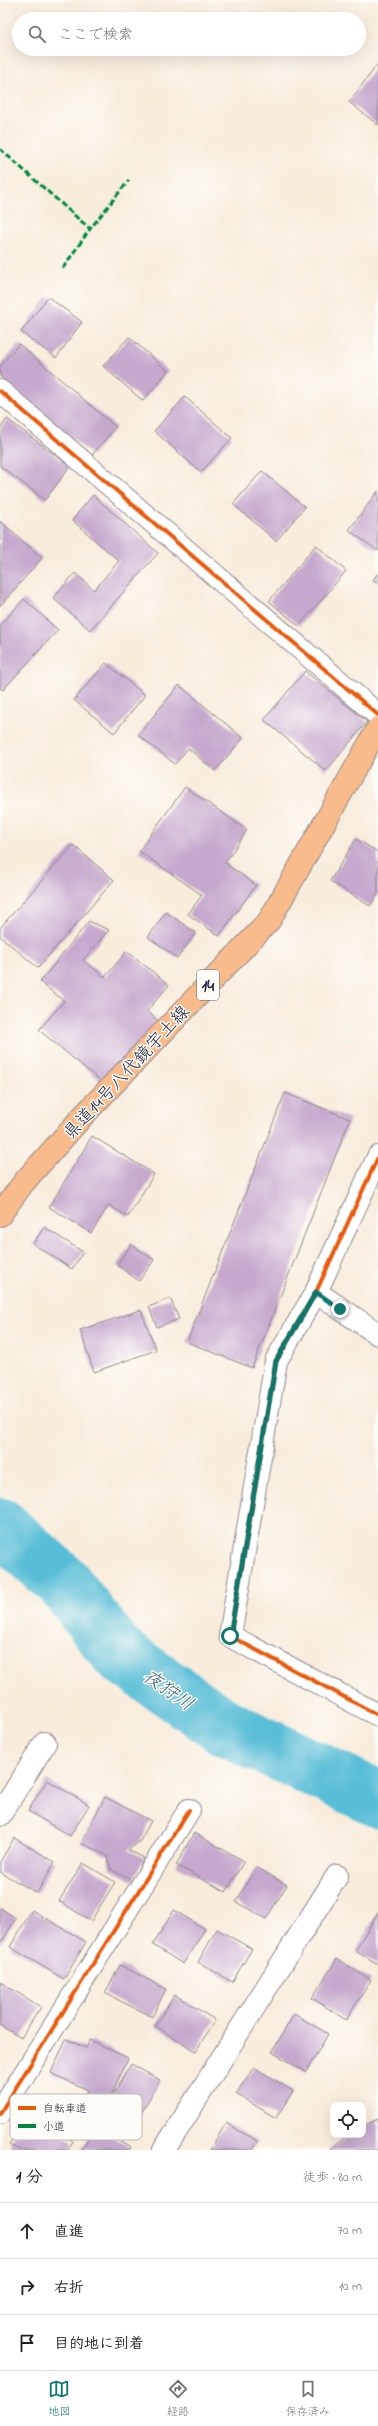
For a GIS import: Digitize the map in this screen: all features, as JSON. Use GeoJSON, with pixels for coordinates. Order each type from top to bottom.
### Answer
{"type":"FeatureCollection","features":[{"type":"Feature","properties":{"kind":"main road","name":"県道14号八代鏡宇土線"},"geometry":{"type":"LineString","coordinates":[[0,1215],[24,1182],[82,1117],[269,921],[378,728]]}},
{"type":"Feature","properties":{"kind":"street"},"geometry":{"type":"LineString","coordinates":[[0,391],[378,715]]}},
{"type":"Feature","properties":{"kind":"street"},"geometry":{"type":"LineString","coordinates":[[378,1157],[316,1292],[276,1361],[230,1636],[378,1715]]}},
{"type":"Feature","properties":{"kind":"street"},"geometry":{"type":"LineString","coordinates":[[316,1292],[378,1334]]}},
{"type":"Feature","properties":{"kind":"street"},"geometry":{"type":"LineString","coordinates":[[0,1815],[45,1743]]}},
{"type":"Feature","properties":{"kind":"street"},"geometry":{"type":"LineString","coordinates":[[12,2094],[189,1810]]}},
{"type":"Feature","properties":{"kind":"street"},"geometry":{"type":"LineString","coordinates":[[164,2150],[337,1876]]}},
{"type":"Feature","properties":{"kind":"street"},"geometry":{"type":"LineString","coordinates":[[0,2113],[10,2097]]}},
{"type":"Feature","properties":{"kind":"building"},"geometry":{"type":"Polygon","coordinates":[[[378,64],[378,125],[349,102],[378,64]]]}},
{"type":"Feature","properties":{"kind":"building"},"geometry":{"type":"Polygon","coordinates":[[[48,297],[82,322],[56,358],[21,332],[48,297]]]}},
{"type":"Feature","properties":{"kind":"building"},"geometry":{"type":"Polygon","coordinates":[[[129,337],[168,371],[143,401],[103,366],[129,337]]]}},
{"type":"Feature","properties":{"kind":"building"},"geometry":{"type":"Polygon","coordinates":[[[19,344],[116,427],[92,455],[0,376],[0,366],[19,344]]]}},
{"type":"Feature","properties":{"kind":"building"},"geometry":{"type":"Polygon","coordinates":[[[185,397],[232,438],[201,472],[154,431],[185,397]]]}},
{"type":"Feature","properties":{"kind":"building"},"geometry":{"type":"Polygon","coordinates":[[[7,419],[70,466],[45,500],[0,466],[0,429],[7,419]]]}},
{"type":"Feature","properties":{"kind":"building"},"geometry":{"type":"Polygon","coordinates":[[[262,471],[305,507],[276,541],[233,504],[262,471]]]}},
{"type":"Feature","properties":{"kind":"building"},"geometry":{"type":"Polygon","coordinates":[[[378,491],[378,551],[349,530],[378,491]]]}},
{"type":"Feature","properties":{"kind":"building"},"geometry":{"type":"Polygon","coordinates":[[[93,495],[158,553],[90,630],[53,598],[75,573],[94,590],[119,561],[72,520],[93,495]]]}},
{"type":"Feature","properties":{"kind":"building"},"geometry":{"type":"Polygon","coordinates":[[[0,521],[42,558],[0,606],[0,521]]]}},
{"type":"Feature","properties":{"kind":"building"},"geometry":{"type":"Polygon","coordinates":[[[316,545],[346,571],[299,626],[269,601],[316,545]]]}},
{"type":"Feature","properties":{"kind":"building"},"geometry":{"type":"Polygon","coordinates":[[[378,573],[378,583],[373,580],[378,573]]]}},
{"type":"Feature","properties":{"kind":"building"},"geometry":{"type":"Polygon","coordinates":[[[24,599],[58,630],[3,690],[0,688],[0,625],[24,599]]]}},
{"type":"Feature","properties":{"kind":"building"},"geometry":{"type":"Polygon","coordinates":[[[106,663],[145,695],[114,733],[74,700],[106,663]]]}},
{"type":"Feature","properties":{"kind":"building"},"geometry":{"type":"Polygon","coordinates":[[[305,671],[367,722],[326,771],[264,720],[305,671]]]}},
{"type":"Feature","properties":{"kind":"building"},"geometry":{"type":"Polygon","coordinates":[[[179,685],[243,738],[215,771],[188,748],[175,764],[138,735],[179,685]]]}},
{"type":"Feature","properties":{"kind":"building"},"geometry":{"type":"Polygon","coordinates":[[[185,787],[247,830],[225,863],[256,885],[219,936],[188,914],[202,895],[139,851],[185,787]]]}},
{"type":"Feature","properties":{"kind":"building"},"geometry":{"type":"Polygon","coordinates":[[[356,839],[378,852],[378,894],[370,906],[330,881],[356,839]]]}},
{"type":"Feature","properties":{"kind":"building"},"geometry":{"type":"Polygon","coordinates":[[[73,845],[114,880],[38,968],[0,936],[0,928],[73,845]]]}},
{"type":"Feature","properties":{"kind":"building"},"geometry":{"type":"Polygon","coordinates":[[[166,912],[196,933],[177,958],[148,937],[166,912]]]}},
{"type":"Feature","properties":{"kind":"building"},"geometry":{"type":"Polygon","coordinates":[[[89,921],[109,930],[83,960],[105,977],[127,951],[169,985],[147,1011],[160,1023],[108,1087],[39,1030],[64,1001],[40,982],[89,921]]]}},
{"type":"Feature","properties":{"kind":"building"},"geometry":{"type":"Polygon","coordinates":[[[285,1093],[350,1119],[252,1368],[187,1342],[285,1093]]]}},
{"type":"Feature","properties":{"kind":"building"},"geometry":{"type":"Polygon","coordinates":[[[92,1136],[154,1174],[128,1217],[109,1205],[91,1233],[49,1207],[92,1136]]]}},
{"type":"Feature","properties":{"kind":"building"},"geometry":{"type":"Polygon","coordinates":[[[44,1227],[83,1252],[72,1269],[33,1244],[44,1227]]]}},
{"type":"Feature","properties":{"kind":"building"},"geometry":{"type":"Polygon","coordinates":[[[131,1244],[154,1260],[139,1281],[117,1265],[131,1244]]]}},
{"type":"Feature","properties":{"kind":"building"},"geometry":{"type":"Polygon","coordinates":[[[170,1298],[179,1319],[157,1327],[149,1307],[170,1298]]]}},
{"type":"Feature","properties":{"kind":"building"},"geometry":{"type":"Polygon","coordinates":[[[141,1310],[156,1350],[94,1372],[80,1330],[141,1310]]]}},
{"type":"Feature","properties":{"kind":"building"},"geometry":{"type":"Polygon","coordinates":[[[47,1780],[89,1805],[70,1836],[28,1811],[47,1780]]]}},
{"type":"Feature","properties":{"kind":"building"},"geometry":{"type":"Polygon","coordinates":[[[105,1797],[151,1821],[140,1841],[128,1850],[144,1858],[133,1881],[110,1869],[108,1856],[81,1843],[105,1797]]]}},
{"type":"Feature","properties":{"kind":"building"},"geometry":{"type":"Polygon","coordinates":[[[194,1833],[244,1861],[226,1892],[176,1865],[194,1833]]]}},
{"type":"Feature","properties":{"kind":"building"},"geometry":{"type":"Polygon","coordinates":[[[14,1838],[55,1862],[37,1893],[0,1872],[0,1862],[14,1838]]]}},
{"type":"Feature","properties":{"kind":"building"},"geometry":{"type":"Polygon","coordinates":[[[83,1863],[115,1882],[91,1921],[59,1901],[83,1863]]]}},
{"type":"Feature","properties":{"kind":"building"},"geometry":{"type":"Polygon","coordinates":[[[256,1867],[287,1885],[266,1919],[236,1902],[256,1867]]]}},
{"type":"Feature","properties":{"kind":"building"},"geometry":{"type":"Polygon","coordinates":[[[0,1908],[16,1918],[0,1945],[0,1908]]]}},
{"type":"Feature","properties":{"kind":"building"},"geometry":{"type":"Polygon","coordinates":[[[32,1910],[86,1942],[64,1979],[10,1947],[32,1910]]]}},
{"type":"Feature","properties":{"kind":"building"},"geometry":{"type":"Polygon","coordinates":[[[174,1910],[205,1929],[183,1964],[153,1945],[174,1910]]]}},
{"type":"Feature","properties":{"kind":"building"},"geometry":{"type":"Polygon","coordinates":[[[378,1912],[378,1964],[355,1951],[378,1912]]]}},
{"type":"Feature","properties":{"kind":"building"},"geometry":{"type":"Polygon","coordinates":[[[217,1929],[252,1949],[232,1982],[198,1962],[217,1929]]]}},
{"type":"Feature","properties":{"kind":"building"},"geometry":{"type":"Polygon","coordinates":[[[337,1959],[371,1980],[346,2020],[312,1998],[337,1959]]]}},
{"type":"Feature","properties":{"kind":"building"},"geometry":{"type":"Polygon","coordinates":[[[120,1965],[166,1989],[152,2017],[105,1993],[120,1965]]]}},
{"type":"Feature","properties":{"kind":"building"},"geometry":{"type":"Polygon","coordinates":[[[0,1982],[41,2007],[21,2038],[0,2025],[0,1982]]]}},
{"type":"Feature","properties":{"kind":"building"},"geometry":{"type":"Polygon","coordinates":[[[175,1995],[215,2020],[196,2051],[155,2026],[175,1995]]]}},
{"type":"Feature","properties":{"kind":"building"},"geometry":{"type":"Polygon","coordinates":[[[294,2014],[328,2034],[306,2072],[272,2052],[294,2014]]]}},
{"type":"Feature","properties":{"kind":"building"},"geometry":{"type":"Polygon","coordinates":[[[66,2039],[86,2048],[90,2040],[128,2058],[112,2094],[86,2094],[88,2090],[51,2073],[66,2039]]]}},
{"type":"Feature","properties":{"kind":"building"},"geometry":{"type":"Polygon","coordinates":[[[131,2064],[160,2080],[142,2112],[142,2094],[113,2094],[131,2064]]]}},
{"type":"Feature","properties":{"kind":"building"},"geometry":{"type":"Polygon","coordinates":[[[254,2067],[293,2091],[276,2118],[236,2094],[254,2067]]]}},
{"type":"Feature","properties":{"kind":"building"},"geometry":{"type":"Polygon","coordinates":[[[378,2119],[378,2150],[329,2150],[344,2138],[366,2138],[366,2125],[378,2119]]]}},
{"type":"Feature","properties":{"kind":"building"},"geometry":{"type":"Polygon","coordinates":[[[226,2123],[257,2141],[252,2150],[210,2150],[226,2123]]]}},
{"type":"Feature","properties":{"kind":"building"},"geometry":{"type":"Polygon","coordinates":[[[12,2140],[73,2141],[68,2150],[19,2150],[9,2145],[12,2140]]]}},
{"type":"Feature","properties":{"kind":"building"},"geometry":{"type":"Polygon","coordinates":[[[87,2140],[118,2140],[131,2147],[129,2150],[81,2150],[87,2140]]]}},
{"type":"Feature","properties":{"kind":"waterway","name":"夜狩川"},"geometry":{"type":"LineString","coordinates":[[0,1526],[62,1581],[119,1654],[223,1726],[378,1799]]}},
{"type":"Feature","properties":{"kind":"marked path"},"geometry":{"type":"LineString","coordinates":[[0,149],[90,229],[129,180]]}},
{"type":"Feature","properties":{"kind":"marked path"},"geometry":{"type":"LineString","coordinates":[[63,268],[90,229]]}},
{"type":"Feature","properties":{"kind":"cycle path"},"geometry":{"type":"LineString","coordinates":[[0,391],[378,715]]}},
{"type":"Feature","properties":{"kind":"cycle path"},"geometry":{"type":"LineString","coordinates":[[378,1157],[316,1292],[276,1361],[230,1636],[378,1715]]}},
{"type":"Feature","properties":{"kind":"cycle path"},"geometry":{"type":"LineString","coordinates":[[12,2094],[189,1810]]}},
{"type":"Feature","properties":{"kind":"cycle path"},"geometry":{"type":"LineString","coordinates":[[0,2113],[10,2097]]}},
{"type":"Feature","properties":{"kind":"route"},"geometry":{"type":"LineString","coordinates":[[230,1636],[276,1361],[316,1292],[340,1309]]}}]}
